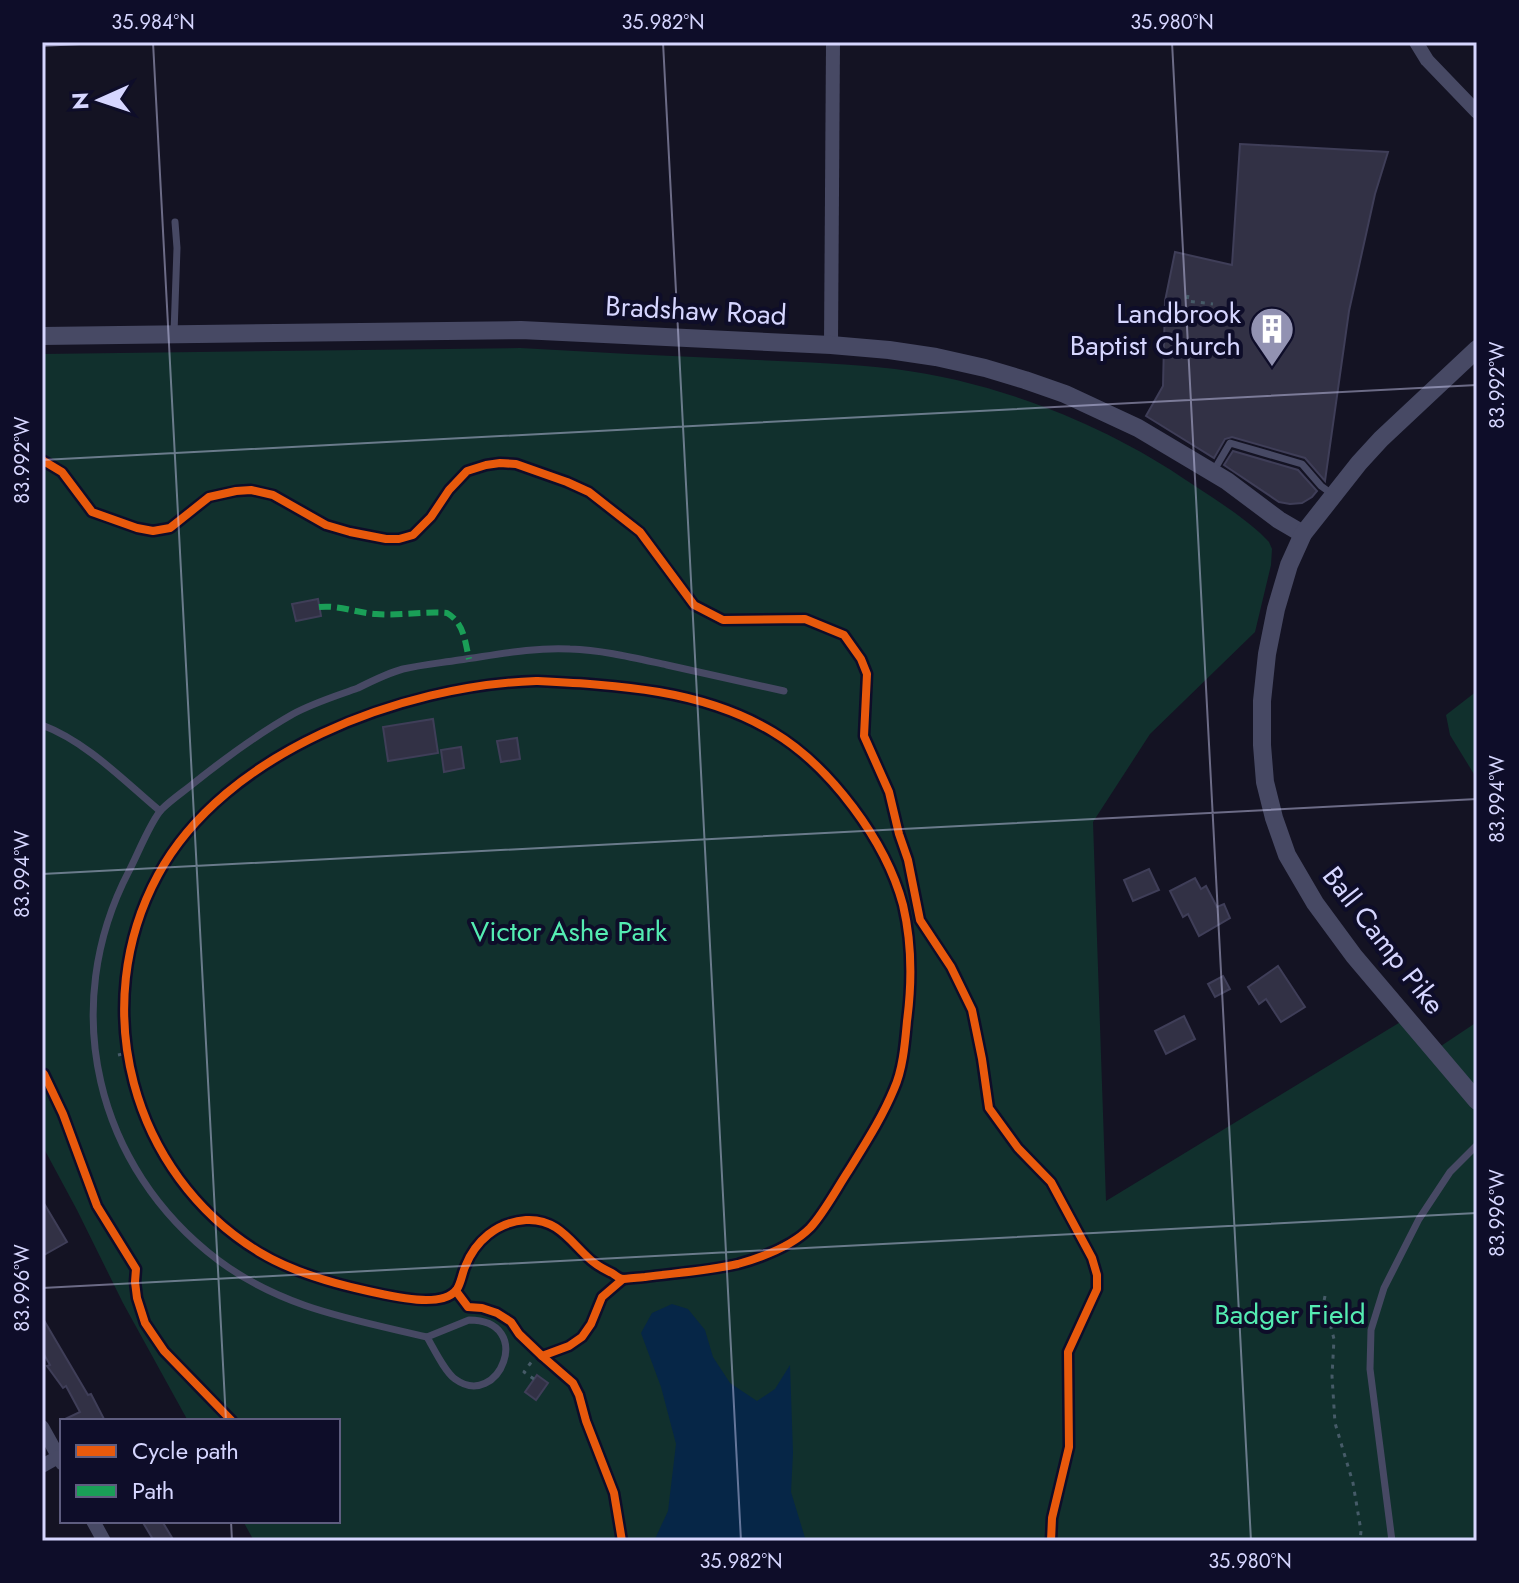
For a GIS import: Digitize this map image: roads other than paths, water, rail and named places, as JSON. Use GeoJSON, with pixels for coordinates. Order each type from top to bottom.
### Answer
{"type":"FeatureCollection","features":[{"type":"Feature","properties":{"kind":"street"},"geometry":{"type":"LineString","coordinates":[[831,345],[833,42]]}},
{"type":"Feature","properties":{"kind":"street"},"geometry":{"type":"LineString","coordinates":[[1416,42],[1427,60],[1477,112]]}},
{"type":"Feature","properties":{"kind":"street","name":"Bradshaw Road"},"geometry":{"type":"LineString","coordinates":[[42,336],[521,330],[831,345],[936,357],[985,368],[1065,394],[1138,428],[1213,472],[1303,534]]}},
{"type":"Feature","properties":{"kind":"street","name":"Ball Camp Pike"},"geometry":{"type":"LineString","coordinates":[[1477,349],[1381,439],[1303,534],[1289,565],[1276,609],[1262,701],[1265,782],[1287,855],[1304,886],[1354,956],[1477,1101]]}},
{"type":"Feature","properties":{"kind":"street"},"geometry":{"type":"LineString","coordinates":[[42,1427],[60,1460],[42,1466]]}},
{"type":"Feature","properties":{"kind":"street"},"geometry":{"type":"LineString","coordinates":[[94,1523],[104,1541]]}},
{"type":"Feature","properties":{"kind":"lane"},"geometry":{"type":"LineString","coordinates":[[174,335],[175,222]]}},
{"type":"Feature","properties":{"kind":"lane"},"geometry":{"type":"LineString","coordinates":[[1213,472],[1230,443],[1302,464],[1321,486],[1334,495]]}},
{"type":"Feature","properties":{"kind":"lane"},"geometry":{"type":"LineString","coordinates":[[427,1337],[447,1370],[463,1383],[483,1384],[493,1379],[505,1362],[507,1351],[504,1340],[490,1324],[480,1320],[469,1320],[427,1337],[305,1307],[250,1281],[201,1247],[158,1201],[138,1173],[112,1118],[96,1058],[92,1015],[104,929],[116,895],[160,811],[217,765],[294,714],[401,670],[515,651],[569,648],[622,655],[784,691]]}},
{"type":"Feature","properties":{"kind":"lane"},"geometry":{"type":"LineString","coordinates":[[42,725],[75,741],[160,811]]}},
{"type":"Feature","properties":{"kind":"lane"},"geometry":{"type":"LineString","coordinates":[[1392,1541],[1370,1369],[1371,1330],[1384,1288],[1419,1219],[1450,1172],[1477,1145]]}},
{"type":"Feature","properties":{"kind":"water"},"geometry":{"type":"Polygon","coordinates":[[[672,1304],[688,1309],[705,1330],[713,1357],[730,1383],[757,1401],[775,1389],[790,1365],[791,1492],[806,1541],[654,1541],[668,1511],[676,1444],[661,1387],[641,1333],[652,1313],[672,1304]]]}},
{"type":"Feature","properties":{"kind":"place","name":"Landbrook Baptist Church"},"geometry":{"type":"Point","coordinates":[1272,368]}},
{"type":"Feature","properties":{"kind":"park label","name":"Victor Ashe Park"},"geometry":{"type":"Point","coordinates":[569,931]}},
{"type":"Feature","properties":{"kind":"park label","name":"Badger Field"},"geometry":{"type":"Point","coordinates":[1290,1314]}}]}
